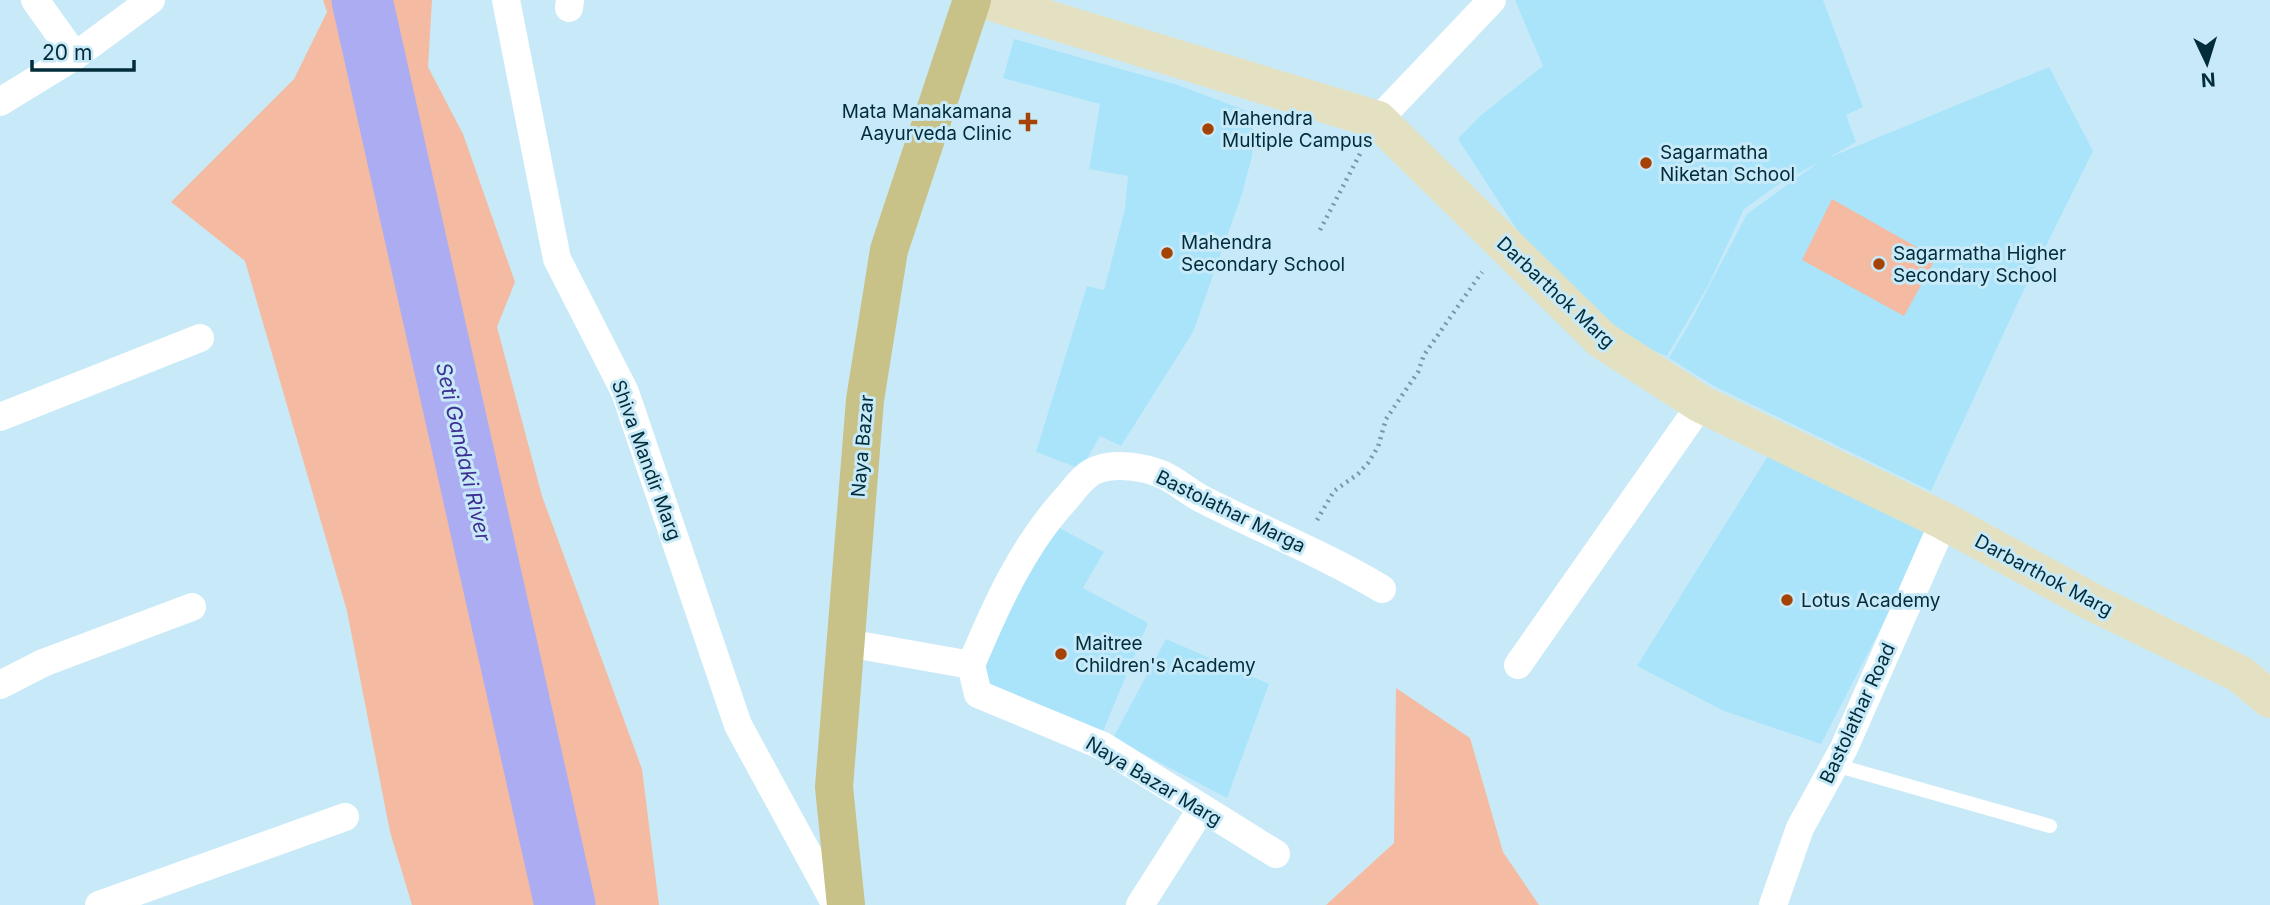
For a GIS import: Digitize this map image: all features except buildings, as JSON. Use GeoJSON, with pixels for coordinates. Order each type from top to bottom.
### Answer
{"type":"FeatureCollection","features":[{"type":"Feature","properties":{"kind":"main road","name":"Naya Bazar"},"geometry":{"type":"LineString","coordinates":[[846,905],[834,787],[865,400],[889,250],[972,0]]}},
{"type":"Feature","properties":{"kind":"main road","name":"Darbarthok Marg"},"geometry":{"type":"LineString","coordinates":[[985,0],[1378,120],[1602,340],[1701,404],[1944,521],[2092,602],[2240,674],[2270,699]]}},
{"type":"Feature","properties":{"kind":"street"},"geometry":{"type":"LineString","coordinates":[[35,0],[75,56]]}},
{"type":"Feature","properties":{"kind":"street"},"geometry":{"type":"LineString","coordinates":[[0,102],[75,56],[151,0]]}},
{"type":"Feature","properties":{"kind":"street","name":"Shiva Mandir Marg"},"geometry":{"type":"LineString","coordinates":[[506,0],[557,259],[625,392],[738,724],[836,905]]}},
{"type":"Feature","properties":{"kind":"street"},"geometry":{"type":"LineString","coordinates":[[1378,120],[1492,0]]}},
{"type":"Feature","properties":{"kind":"street"},"geometry":{"type":"LineString","coordinates":[[0,417],[200,338]]}},
{"type":"Feature","properties":{"kind":"street"},"geometry":{"type":"LineString","coordinates":[[1518,665],[1701,404]]}},
{"type":"Feature","properties":{"kind":"street","name":"Bastolathar Marga"},"geometry":{"type":"LineString","coordinates":[[971,666],[992,615],[1048,516],[1078,483],[1097,469],[1128,466],[1162,474],[1201,499],[1246,518],[1283,540],[1307,548],[1382,589]]}},
{"type":"Feature","properties":{"kind":"street","name":"Bastolathar Road"},"geometry":{"type":"LineString","coordinates":[[1773,905],[1800,828],[1835,765],[1944,521]]}},
{"type":"Feature","properties":{"kind":"street"},"geometry":{"type":"LineString","coordinates":[[0,685],[43,663],[192,607]]}},
{"type":"Feature","properties":{"kind":"street"},"geometry":{"type":"LineString","coordinates":[[847,643],[971,666]]}},
{"type":"Feature","properties":{"kind":"street","name":"Naya Bazar Marg"},"geometry":{"type":"LineString","coordinates":[[971,666],[978,694],[1103,746],[1276,855]]}},
{"type":"Feature","properties":{"kind":"street"},"geometry":{"type":"LineString","coordinates":[[1140,905],[1202,808]]}},
{"type":"Feature","properties":{"kind":"street"},"geometry":{"type":"LineString","coordinates":[[99,905],[345,817]]}},
{"type":"Feature","properties":{"kind":"lane"},"geometry":{"type":"LineString","coordinates":[[1835,765],[2050,826]]}},
{"type":"Feature","properties":{"kind":"path"},"geometry":{"type":"LineString","coordinates":[[1320,230],[1378,120]]}},
{"type":"Feature","properties":{"kind":"path"},"geometry":{"type":"LineString","coordinates":[[1307,548],[1334,491],[1359,474],[1368,463],[1378,447],[1386,419],[1418,372],[1424,355],[1502,242]]}},
{"type":"Feature","properties":{"kind":"shaded area"},"geometry":{"type":"Polygon","coordinates":[[[323,0],[432,0],[428,67],[463,134],[515,282],[497,327],[542,496],[642,769],[659,905],[412,905],[390,832],[347,611],[245,261],[171,202],[294,79],[327,12],[323,0]]]}},
{"type":"Feature","properties":{"kind":"shaded area"},"geometry":{"type":"Polygon","coordinates":[[[1515,0],[1823,0],[1863,107],[1846,115],[1856,142],[1828,158],[2049,67],[2093,151],[2020,298],[1931,491],[1714,386],[1669,358],[1693,317],[1747,214],[1819,162],[1779,184],[1744,209],[1708,286],[1667,356],[1605,333],[1529,248],[1458,139],[1480,116],[1543,66],[1515,0]]]}},
{"type":"Feature","properties":{"kind":"shaded area","name":"Mahendra Secondary School"},"geometry":{"type":"Polygon","coordinates":[[[1014,39],[1178,85],[1253,113],[1252,156],[1242,194],[1193,332],[1121,446],[1100,436],[1081,469],[1036,452],[1087,286],[1104,290],[1125,209],[1128,176],[1089,169],[1100,104],[1003,78],[1014,39]]]}},
{"type":"Feature","properties":{"kind":"shaded area"},"geometry":{"type":"Polygon","coordinates":[[[1832,199],[1936,258],[1904,316],[1802,260],[1832,199]]]}},
{"type":"Feature","properties":{"kind":"shaded area","name":"Lotus Academy"},"geometry":{"type":"Polygon","coordinates":[[[1771,451],[1930,533],[1821,744],[1724,711],[1637,666],[1771,451]]]}},
{"type":"Feature","properties":{"kind":"shaded area","name":"Maitree Children's Academy"},"geometry":{"type":"Polygon","coordinates":[[[1047,521],[1104,552],[1083,588],[1148,623],[1101,736],[976,685],[1047,521]]]}},
{"type":"Feature","properties":{"kind":"shaded area"},"geometry":{"type":"Polygon","coordinates":[[[1166,639],[1269,684],[1227,798],[1113,738],[1166,639]]]}},
{"type":"Feature","properties":{"kind":"shaded area"},"geometry":{"type":"Polygon","coordinates":[[[1396,688],[1470,738],[1503,852],[1539,905],[1326,905],[1394,843],[1396,688]]]}},
{"type":"Feature","properties":{"kind":"waterway","name":"Seti Gandaki River"},"geometry":{"type":"LineString","coordinates":[[362,0],[565,905]]}},
{"type":"Feature","properties":{"kind":"place","name":"Mata Manakamana Aayurveda Clinic"},"geometry":{"type":"Point","coordinates":[1028,122]}},
{"type":"Feature","properties":{"kind":"place","name":"Mahendra Multiple Campus"},"geometry":{"type":"Point","coordinates":[1208,129]}},
{"type":"Feature","properties":{"kind":"place","name":"Sagarmatha Niketan School"},"geometry":{"type":"Point","coordinates":[1646,163]}},
{"type":"Feature","properties":{"kind":"place","name":"Mahendra Secondary School"},"geometry":{"type":"Point","coordinates":[1167,253]}},
{"type":"Feature","properties":{"kind":"place","name":"Sagarmatha Higher Secondary School"},"geometry":{"type":"Point","coordinates":[1879,264]}},
{"type":"Feature","properties":{"kind":"place","name":"Lotus Academy"},"geometry":{"type":"Point","coordinates":[1787,600]}},
{"type":"Feature","properties":{"kind":"place","name":"Maitree Children's Academy"},"geometry":{"type":"Point","coordinates":[1061,654]}}]}
